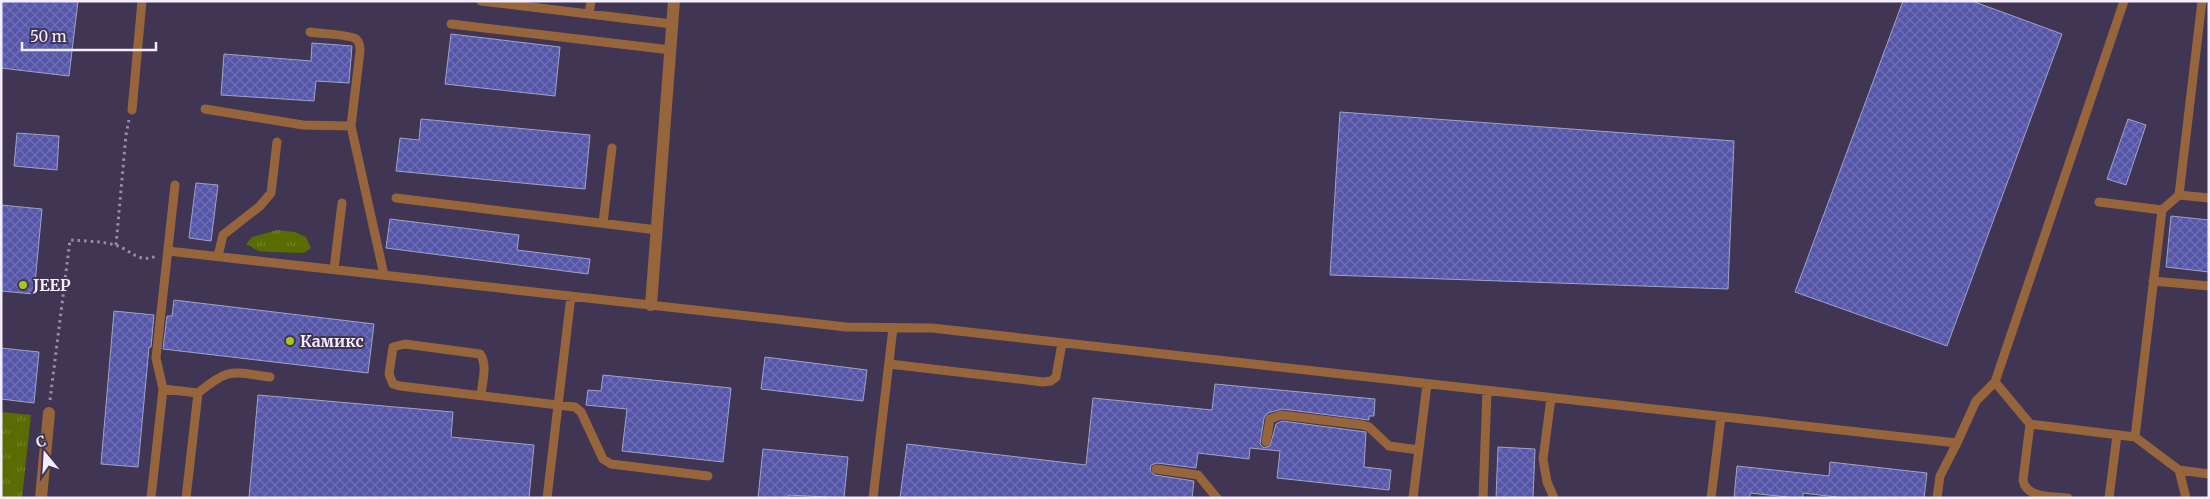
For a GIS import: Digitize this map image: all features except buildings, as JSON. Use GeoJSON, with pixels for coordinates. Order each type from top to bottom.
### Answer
{"type":"FeatureCollection","features":[{"type":"Feature","properties":{"kind":"street"},"geometry":{"type":"LineString","coordinates":[[651,305],[674,1]]}},
{"type":"Feature","properties":{"kind":"street"},"geometry":{"type":"LineString","coordinates":[[41,498],[49,413]]}},
{"type":"Feature","properties":{"kind":"lane"},"geometry":{"type":"LineString","coordinates":[[132,110],[142,1]]}},
{"type":"Feature","properties":{"kind":"lane"},"geometry":{"type":"LineString","coordinates":[[481,1],[672,24]]}},
{"type":"Feature","properties":{"kind":"lane"},"geometry":{"type":"LineString","coordinates":[[589,14],[591,1]]}},
{"type":"Feature","properties":{"kind":"lane"},"geometry":{"type":"LineString","coordinates":[[1937,498],[1940,476],[1958,443],[1976,401],[1995,382],[2124,1]]}},
{"type":"Feature","properties":{"kind":"lane"},"geometry":{"type":"LineString","coordinates":[[2135,437],[2162,210],[2179,195],[2202,1]]}},
{"type":"Feature","properties":{"kind":"lane"},"geometry":{"type":"LineString","coordinates":[[451,24],[670,50]]}},
{"type":"Feature","properties":{"kind":"lane"},"geometry":{"type":"LineString","coordinates":[[310,32],[349,37],[356,39],[359,44],[360,51],[351,126],[384,275]]}},
{"type":"Feature","properties":{"kind":"lane"},"geometry":{"type":"LineString","coordinates":[[205,109],[303,125],[351,126]]}},
{"type":"Feature","properties":{"kind":"lane"},"geometry":{"type":"LineString","coordinates":[[218,256],[223,235],[260,206],[271,193],[277,142]]}},
{"type":"Feature","properties":{"kind":"lane"},"geometry":{"type":"LineString","coordinates":[[603,223],[612,148]]}},
{"type":"Feature","properties":{"kind":"lane"},"geometry":{"type":"LineString","coordinates":[[150,498],[163,389],[156,358],[175,185]]}},
{"type":"Feature","properties":{"kind":"lane"},"geometry":{"type":"LineString","coordinates":[[2179,195],[2209,198]]}},
{"type":"Feature","properties":{"kind":"lane"},"geometry":{"type":"LineString","coordinates":[[396,198],[657,230]]}},
{"type":"Feature","properties":{"kind":"lane"},"geometry":{"type":"LineString","coordinates":[[2099,202],[2162,210]]}},
{"type":"Feature","properties":{"kind":"lane"},"geometry":{"type":"LineString","coordinates":[[334,269],[342,203]]}},
{"type":"Feature","properties":{"kind":"lane"},"geometry":{"type":"LineString","coordinates":[[168,251],[846,327],[932,328],[1958,443]]}},
{"type":"Feature","properties":{"kind":"lane"},"geometry":{"type":"LineString","coordinates":[[2154,281],[2209,286]]}},
{"type":"Feature","properties":{"kind":"lane"},"geometry":{"type":"LineString","coordinates":[[547,498],[571,296]]}},
{"type":"Feature","properties":{"kind":"lane"},"geometry":{"type":"LineString","coordinates":[[873,498],[893,328]]}},
{"type":"Feature","properties":{"kind":"lane"},"geometry":{"type":"LineString","coordinates":[[889,364],[1043,382],[1056,378],[1062,343]]}},
{"type":"Feature","properties":{"kind":"lane"},"geometry":{"type":"LineString","coordinates":[[481,395],[484,366],[483,358],[480,354],[405,344],[394,347],[389,374],[393,384],[575,407],[580,412],[603,459],[611,464],[708,476]]}},
{"type":"Feature","properties":{"kind":"lane"},"geometry":{"type":"LineString","coordinates":[[186,498],[198,393],[216,378],[230,373],[270,376]]}},
{"type":"Feature","properties":{"kind":"lane"},"geometry":{"type":"LineString","coordinates":[[1995,382],[2030,424],[2135,437],[2179,470],[2209,474]]}},
{"type":"Feature","properties":{"kind":"lane"},"geometry":{"type":"LineString","coordinates":[[1413,498],[1427,384]]}},
{"type":"Feature","properties":{"kind":"lane"},"geometry":{"type":"LineString","coordinates":[[163,389],[198,393]]}},
{"type":"Feature","properties":{"kind":"lane"},"geometry":{"type":"LineString","coordinates":[[1483,498],[1487,390]]}},
{"type":"Feature","properties":{"kind":"lane"},"geometry":{"type":"LineString","coordinates":[[1551,398],[1543,459],[1547,482],[1554,498]]}},
{"type":"Feature","properties":{"kind":"lane"},"geometry":{"type":"LineString","coordinates":[[1266,442],[1270,419],[1281,415],[1363,425],[1369,427],[1389,446],[1419,450]]}},
{"type":"Feature","properties":{"kind":"lane"},"geometry":{"type":"LineString","coordinates":[[1711,498],[1721,417]]}},
{"type":"Feature","properties":{"kind":"lane"},"geometry":{"type":"LineString","coordinates":[[2030,424],[2023,480],[2024,487],[2028,492],[2068,498]]}},
{"type":"Feature","properties":{"kind":"lane"},"geometry":{"type":"LineString","coordinates":[[2109,498],[2117,435]]}},
{"type":"Feature","properties":{"kind":"lane"},"geometry":{"type":"LineString","coordinates":[[1156,469],[1198,475],[1217,498]]}},
{"type":"Feature","properties":{"kind":"lane"},"geometry":{"type":"LineString","coordinates":[[2179,470],[2186,498]]}},
{"type":"Feature","properties":{"kind":"path"},"geometry":{"type":"LineString","coordinates":[[116,245],[126,135],[132,110]]}},
{"type":"Feature","properties":{"kind":"path"},"geometry":{"type":"LineString","coordinates":[[49,413],[70,240],[116,245],[136,257],[151,258],[168,251]]}},
{"type":"Feature","properties":{"kind":"green space"},"geometry":{"type":"Polygon","coordinates":[[[277,230],[295,232],[306,237],[311,248],[304,253],[272,252],[259,251],[246,244],[252,237],[277,230]]]}},
{"type":"Feature","properties":{"kind":"green space"},"geometry":{"type":"Polygon","coordinates":[[[1,412],[31,415],[22,498],[1,498],[1,412]]]}},
{"type":"Feature","properties":{"kind":"place","name":"JEEP"},"geometry":{"type":"Point","coordinates":[23,285]}},
{"type":"Feature","properties":{"kind":"place","name":"Камикс"},"geometry":{"type":"Point","coordinates":[290,341]}}]}
